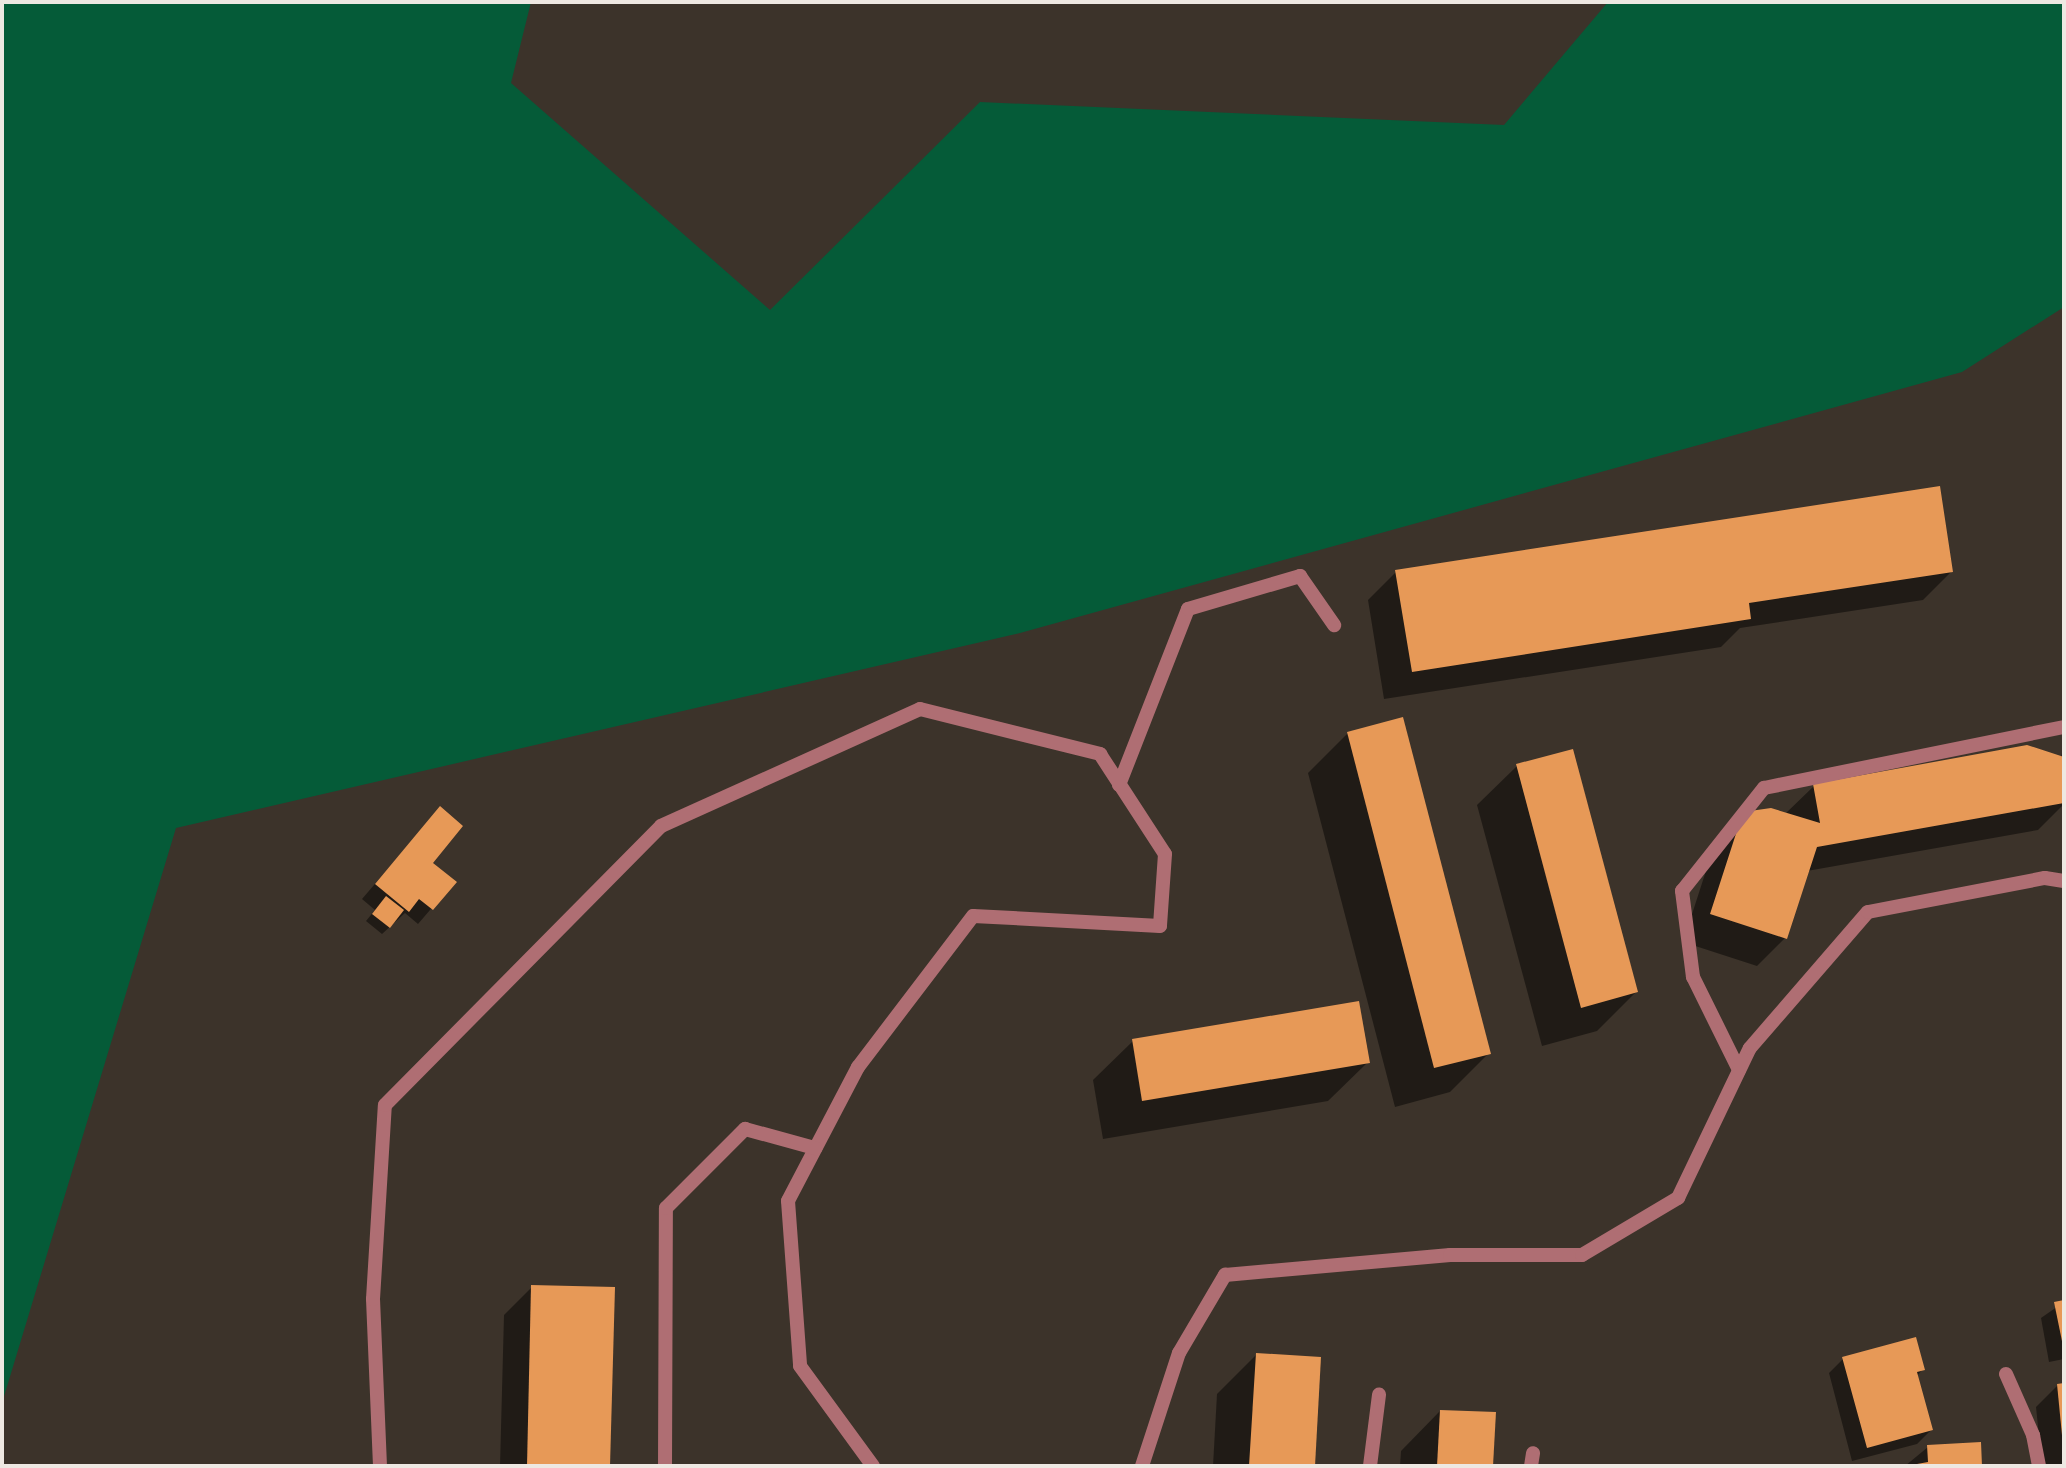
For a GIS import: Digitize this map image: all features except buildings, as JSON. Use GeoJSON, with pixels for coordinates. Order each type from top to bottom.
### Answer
{"type":"FeatureCollection","features":[{"type":"Feature","properties":{"kind":"street"},"geometry":{"type":"LineString","coordinates":[[1119,785],[1188,609],[1300,576],[1334,625]]}},
{"type":"Feature","properties":{"kind":"street"},"geometry":{"type":"LineString","coordinates":[[380,1466],[373,1299],[385,1105],[661,826],[920,709],[1100,754],[1164,854],[1160,926],[973,916],[858,1067],[788,1201],[800,1366],[873,1466]]}},
{"type":"Feature","properties":{"kind":"street"},"geometry":{"type":"LineString","coordinates":[[1739,1070],[1693,978],[1682,891],[1764,788],[2064,727]]}},
{"type":"Feature","properties":{"kind":"street"},"geometry":{"type":"LineString","coordinates":[[1142,1466],[1179,1353],[1225,1275],[1450,1255],[1582,1255],[1678,1198],[1750,1048],[1868,912],[2045,878],[2064,881]]}},
{"type":"Feature","properties":{"kind":"street"},"geometry":{"type":"LineString","coordinates":[[665,1466],[666,1208],[745,1129],[816,1148]]}},
{"type":"Feature","properties":{"kind":"street"},"geometry":{"type":"LineString","coordinates":[[2006,1374],[2034,1435],[2039,1466]]}},
{"type":"Feature","properties":{"kind":"street"},"geometry":{"type":"LineString","coordinates":[[1370,1466],[1379,1395]]}},
{"type":"Feature","properties":{"kind":"green space"},"geometry":{"type":"Polygon","coordinates":[[[2,2],[531,2],[511,83],[770,310],[980,102],[1504,125],[1608,2],[2064,2],[2064,307],[1962,372],[1020,633],[176,828],[2,1403],[2,2]]]}}]}
